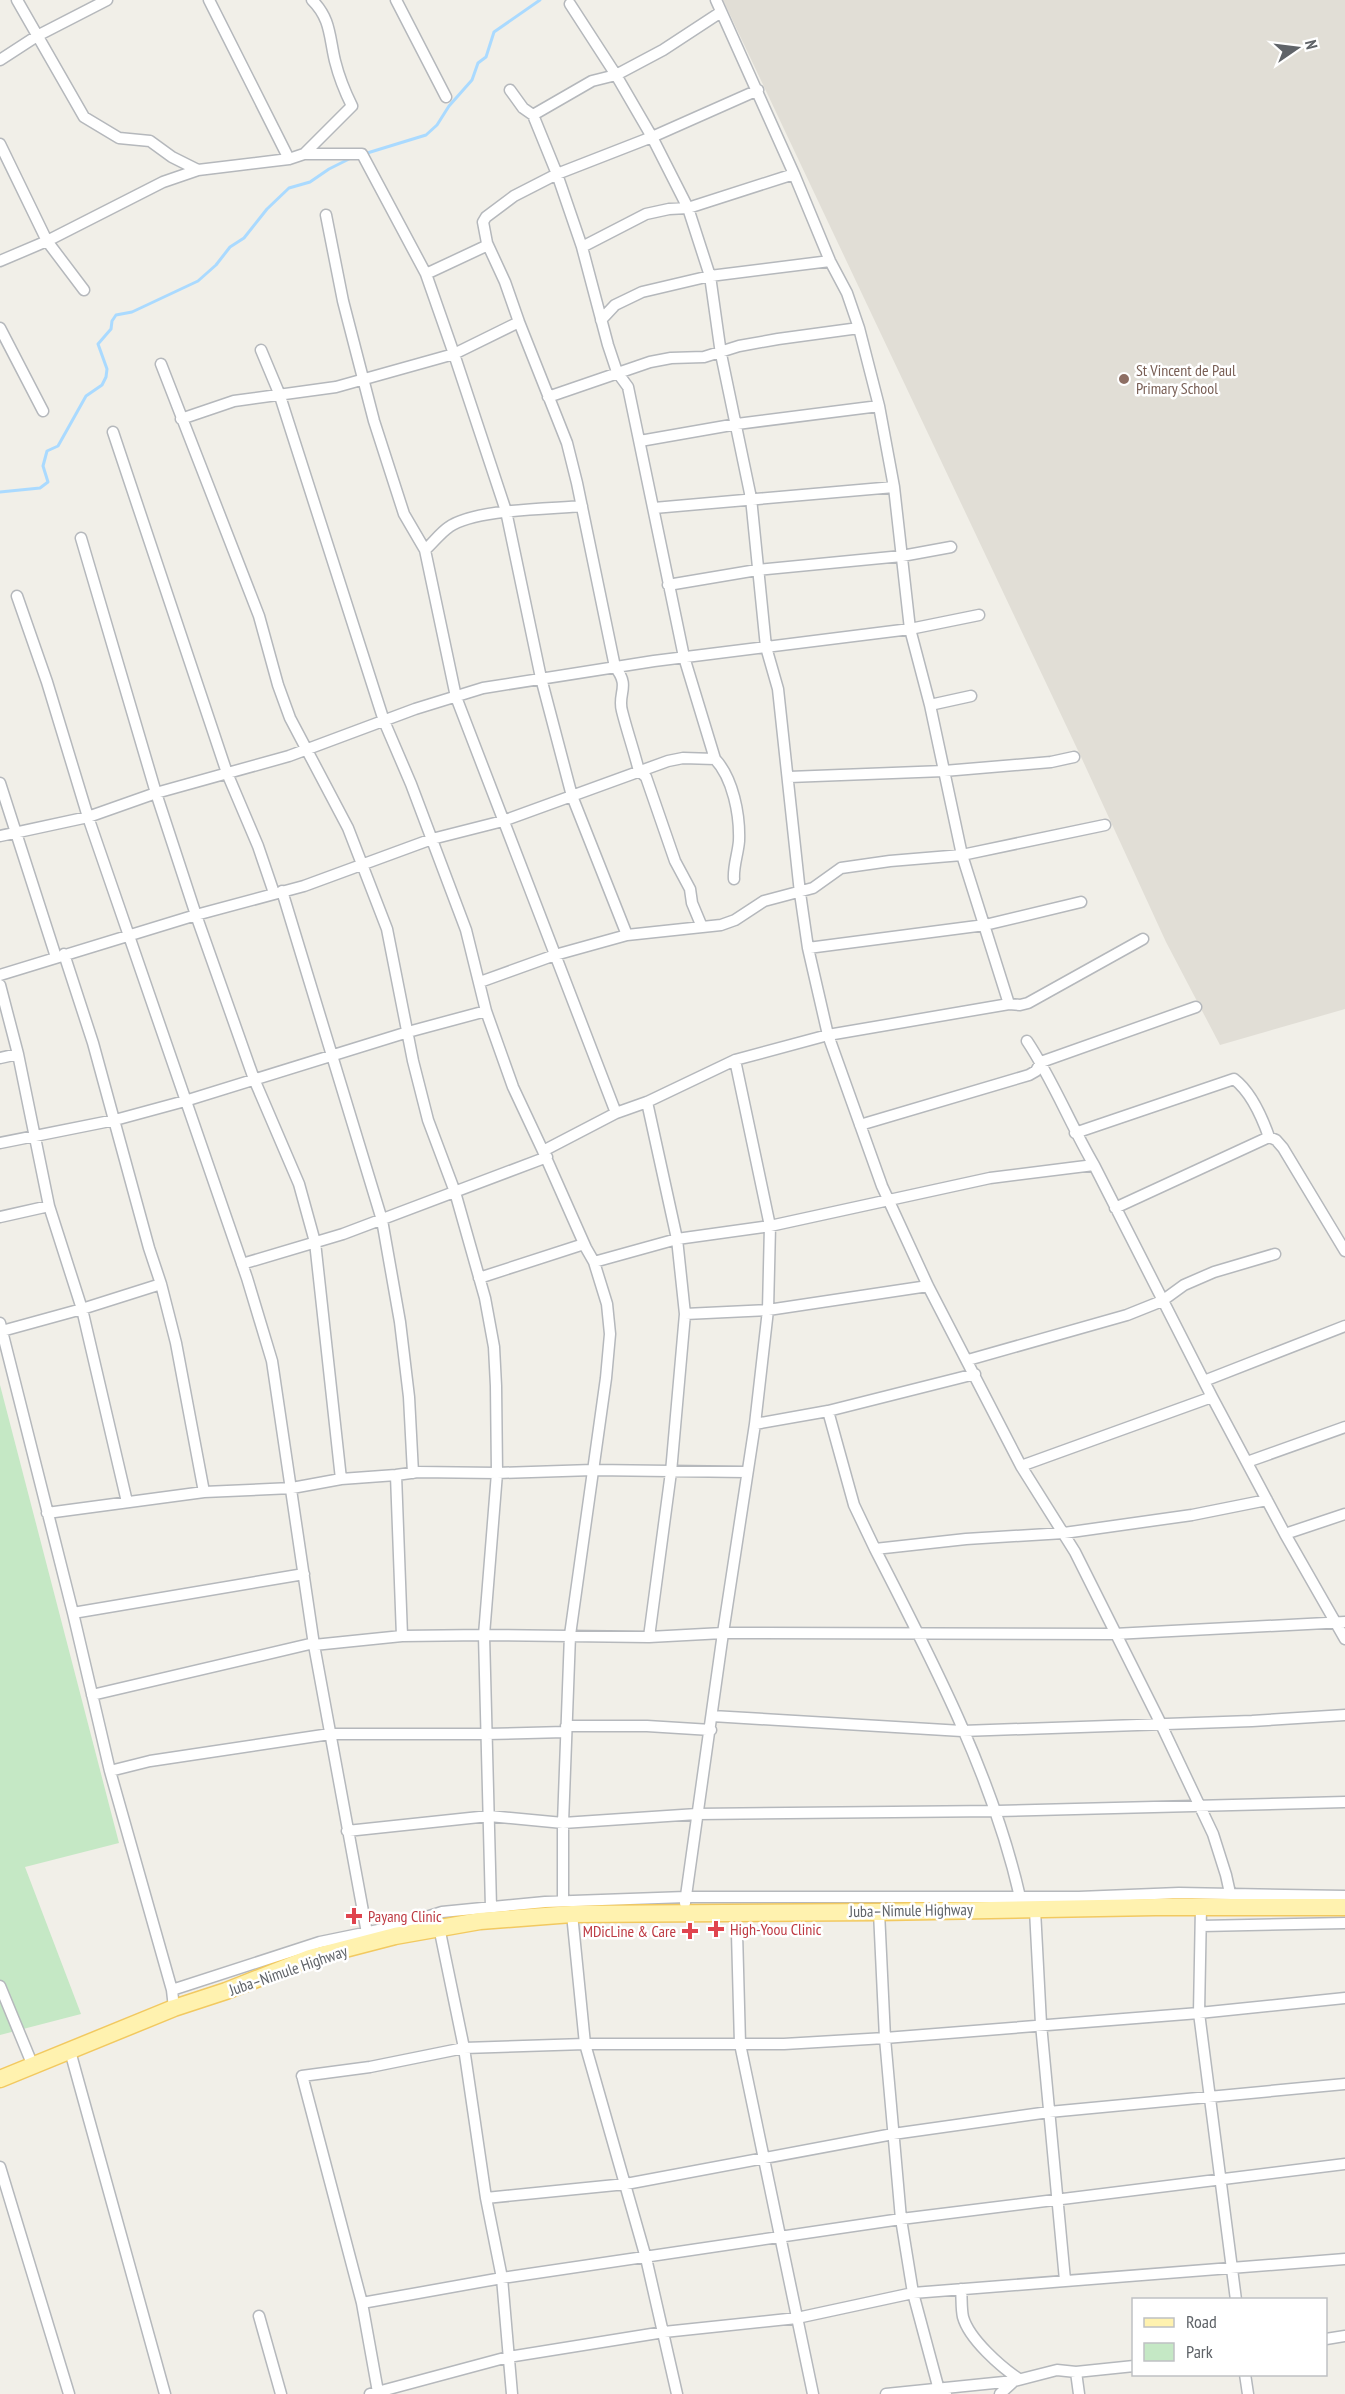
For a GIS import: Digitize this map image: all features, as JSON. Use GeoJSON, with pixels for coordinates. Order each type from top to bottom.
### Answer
{"type":"FeatureCollection","features":[{"type":"Feature","properties":{"kind":"main road","name":"Juba–Nimule Highway"},"geometry":{"type":"LineString","coordinates":[[0,2079],[174,2008],[310,1958],[439,1927],[567,1907],[685,1905],[879,1912],[1201,1907],[1230,1900],[1345,1907]]}},
{"type":"Feature","properties":{"kind":"street"},"geometry":{"type":"LineString","coordinates":[[17,0],[84,117],[119,138],[150,141],[172,157],[198,170]]}},
{"type":"Feature","properties":{"kind":"street"},"geometry":{"type":"LineString","coordinates":[[0,60],[37,36],[107,0]]}},
{"type":"Feature","properties":{"kind":"street"},"geometry":{"type":"LineString","coordinates":[[209,0],[289,159]]}},
{"type":"Feature","properties":{"kind":"street"},"geometry":{"type":"LineString","coordinates":[[304,154],[352,106],[343,89],[328,22],[324,12],[312,0]]}},
{"type":"Feature","properties":{"kind":"street"},"geometry":{"type":"LineString","coordinates":[[396,0],[446,97]]}},
{"type":"Feature","properties":{"kind":"street"},"geometry":{"type":"LineString","coordinates":[[716,0],[758,90],[830,261],[847,293],[858,328],[879,406],[894,487],[910,629],[930,705],[962,855],[1009,1004]]}},
{"type":"Feature","properties":{"kind":"street"},"geometry":{"type":"LineString","coordinates":[[570,4],[616,75],[652,137],[688,208],[710,276],[721,354],[751,498],[766,647],[778,689],[800,893],[808,948],[828,1035],[889,1200],[928,1286],[1021,1466],[1064,1533],[1161,1724],[1218,1847],[1230,1900]]}},
{"type":"Feature","properties":{"kind":"street"},"geometry":{"type":"LineString","coordinates":[[533,115],[592,81],[616,75],[663,50],[721,12]]}},
{"type":"Feature","properties":{"kind":"street"},"geometry":{"type":"LineString","coordinates":[[510,90],[523,108],[533,115],[557,174],[582,247],[617,372],[628,387],[684,657],[715,759],[731,787],[739,843],[734,879]]}},
{"type":"Feature","properties":{"kind":"street"},"geometry":{"type":"LineString","coordinates":[[702,927],[692,903],[690,889],[675,861],[646,777],[639,771],[621,708],[623,681],[615,667],[567,443],[483,229],[486,216],[514,196],[557,174],[652,137],[758,90]]}},
{"type":"Feature","properties":{"kind":"street"},"geometry":{"type":"LineString","coordinates":[[0,144],[47,241],[84,290]]}},
{"type":"Feature","properties":{"kind":"street"},"geometry":{"type":"LineString","coordinates":[[0,261],[47,241],[163,182],[198,170],[289,159],[304,154],[362,154],[426,274],[454,354],[506,511],[541,678],[572,796],[627,934]]}},
{"type":"Feature","properties":{"kind":"street"},"geometry":{"type":"LineString","coordinates":[[582,247],[646,214],[669,208],[688,208],[794,174]]}},
{"type":"Feature","properties":{"kind":"street"},"geometry":{"type":"LineString","coordinates":[[326,215],[363,380],[404,514],[425,550],[456,697],[616,1113]]}},
{"type":"Feature","properties":{"kind":"street"},"geometry":{"type":"LineString","coordinates":[[426,274],[488,245]]}},
{"type":"Feature","properties":{"kind":"street"},"geometry":{"type":"LineString","coordinates":[[601,320],[615,305],[642,292],[710,276],[830,261]]}},
{"type":"Feature","properties":{"kind":"street"},"geometry":{"type":"LineString","coordinates":[[181,418],[234,400],[279,393],[309,392],[363,380],[454,354],[519,322]]}},
{"type":"Feature","properties":{"kind":"street"},"geometry":{"type":"LineString","coordinates":[[0,328],[43,411]]}},
{"type":"Feature","properties":{"kind":"street"},"geometry":{"type":"LineString","coordinates":[[548,397],[617,372],[661,360],[704,357],[721,354],[739,346],[858,328]]}},
{"type":"Feature","properties":{"kind":"street"},"geometry":{"type":"LineString","coordinates":[[261,350],[279,393],[384,721],[466,930],[486,1011],[513,1087],[594,1262],[607,1304],[610,1334],[570,1635],[562,1823],[567,1907],[585,2044],[646,2258],[677,2394]]}},
{"type":"Feature","properties":{"kind":"street"},"geometry":{"type":"LineString","coordinates":[[161,364],[259,616],[278,685],[290,718],[334,797],[364,864],[387,929],[428,1120],[455,1192],[479,1278],[494,1347],[497,1473],[484,1635],[491,1907]]}},
{"type":"Feature","properties":{"kind":"street"},"geometry":{"type":"LineString","coordinates":[[640,441],[737,424],[879,406]]}},
{"type":"Feature","properties":{"kind":"street"},"geometry":{"type":"LineString","coordinates":[[113,432],[227,774],[278,892],[382,1220],[400,1322],[409,1397],[413,1473]]}},
{"type":"Feature","properties":{"kind":"street"},"geometry":{"type":"LineString","coordinates":[[654,508],[894,487]]}},
{"type":"Feature","properties":{"kind":"street"},"geometry":{"type":"LineString","coordinates":[[425,550],[448,527],[458,522],[506,511],[582,506]]}},
{"type":"Feature","properties":{"kind":"street"},"geometry":{"type":"LineString","coordinates":[[81,538],[156,793],[196,915],[254,1079],[299,1184],[315,1242],[341,1479]]}},
{"type":"Feature","properties":{"kind":"street"},"geometry":{"type":"LineString","coordinates":[[668,585],[757,570],[902,556],[951,547]]}},
{"type":"Feature","properties":{"kind":"street"},"geometry":{"type":"LineString","coordinates":[[17,596],[47,682],[88,817],[242,1264],[272,1361],[314,1644],[367,1933]]}},
{"type":"Feature","properties":{"kind":"street"},"geometry":{"type":"LineString","coordinates":[[0,836],[88,817],[156,793],[289,756],[483,688],[684,657],[910,629],[979,615]]}},
{"type":"Feature","properties":{"kind":"street"},"geometry":{"type":"LineString","coordinates":[[930,705],[971,696]]}},
{"type":"Feature","properties":{"kind":"street"},"geometry":{"type":"LineString","coordinates":[[789,777],[944,771],[1051,762],[1074,757]]}},
{"type":"Feature","properties":{"kind":"street"},"geometry":{"type":"LineString","coordinates":[[0,975],[196,915],[304,886],[432,839],[503,821],[639,771],[683,758],[715,759]]}},
{"type":"Feature","properties":{"kind":"street"},"geometry":{"type":"LineString","coordinates":[[0,783],[15,833],[93,1042],[176,1343],[204,1492]]}},
{"type":"Feature","properties":{"kind":"street"},"geometry":{"type":"LineString","coordinates":[[480,982],[627,934],[721,925],[735,920],[764,901],[813,888],[841,868],[962,855],[1105,825]]}},
{"type":"Feature","properties":{"kind":"street"},"geometry":{"type":"LineString","coordinates":[[808,948],[985,925],[1081,902]]}},
{"type":"Feature","properties":{"kind":"street"},"geometry":{"type":"LineString","coordinates":[[242,1264],[382,1220],[455,1192],[545,1154],[616,1113],[647,1102],[735,1060],[828,1035],[1009,1004],[1028,1003],[1143,939]]}},
{"type":"Feature","properties":{"kind":"street"},"geometry":{"type":"LineString","coordinates":[[0,985],[18,1054],[48,1206],[82,1310],[128,1502]]}},
{"type":"Feature","properties":{"kind":"street"},"geometry":{"type":"LineString","coordinates":[[860,1125],[1029,1075],[1036,1071],[1041,1062],[1196,1007]]}},
{"type":"Feature","properties":{"kind":"street"},"geometry":{"type":"LineString","coordinates":[[0,1143],[115,1120],[185,1101],[331,1055],[486,1011]]}},
{"type":"Feature","properties":{"kind":"street"},"geometry":{"type":"LineString","coordinates":[[1027,1041],[1041,1062],[1162,1301],[1285,1534],[1341,1622],[1345,1639]]}},
{"type":"Feature","properties":{"kind":"street"},"geometry":{"type":"LineString","coordinates":[[0,1058],[18,1054]]}},
{"type":"Feature","properties":{"kind":"street"},"geometry":{"type":"LineString","coordinates":[[735,1060],[770,1226],[768,1310],[756,1424],[723,1633],[685,1905],[1020,1897],[1230,1900],[1345,1896]]}},
{"type":"Feature","properties":{"kind":"street"},"geometry":{"type":"LineString","coordinates":[[1075,1132],[1234,1079],[1263,1120],[1269,1137],[1276,1140],[1283,1148],[1345,1251]]}},
{"type":"Feature","properties":{"kind":"street"},"geometry":{"type":"LineString","coordinates":[[647,1102],[677,1239],[685,1314],[671,1472],[649,1637]]}},
{"type":"Feature","properties":{"kind":"street"},"geometry":{"type":"LineString","coordinates":[[1115,1208],[1269,1137]]}},
{"type":"Feature","properties":{"kind":"street"},"geometry":{"type":"LineString","coordinates":[[594,1262],[677,1239],[770,1226],[990,1178],[1094,1165]]}},
{"type":"Feature","properties":{"kind":"street"},"geometry":{"type":"LineString","coordinates":[[0,1216],[48,1206]]}},
{"type":"Feature","properties":{"kind":"street"},"geometry":{"type":"LineString","coordinates":[[479,1278],[584,1244]]}},
{"type":"Feature","properties":{"kind":"street"},"geometry":{"type":"LineString","coordinates":[[968,1360],[1127,1315],[1162,1301],[1184,1285],[1214,1272],[1275,1254]]}},
{"type":"Feature","properties":{"kind":"street"},"geometry":{"type":"LineString","coordinates":[[161,1284],[82,1310],[1,1327],[74,1613],[110,1772],[172,1990],[174,2008]]}},
{"type":"Feature","properties":{"kind":"street"},"geometry":{"type":"LineString","coordinates":[[685,1314],[768,1310],[928,1286]]}},
{"type":"Feature","properties":{"kind":"street"},"geometry":{"type":"LineString","coordinates":[[1204,1381],[1345,1326]]}},
{"type":"Feature","properties":{"kind":"street"},"geometry":{"type":"LineString","coordinates":[[756,1424],[828,1411],[975,1374]]}},
{"type":"Feature","properties":{"kind":"street"},"geometry":{"type":"LineString","coordinates":[[1021,1466],[1212,1397]]}},
{"type":"Feature","properties":{"kind":"street"},"geometry":{"type":"LineString","coordinates":[[828,1411],[854,1505],[918,1632],[997,1811],[1020,1897]]}},
{"type":"Feature","properties":{"kind":"street"},"geometry":{"type":"LineString","coordinates":[[1247,1462],[1345,1427]]}},
{"type":"Feature","properties":{"kind":"street"},"geometry":{"type":"LineString","coordinates":[[47,1513],[204,1492],[292,1488],[341,1479],[413,1473],[593,1470],[747,1472]]}},
{"type":"Feature","properties":{"kind":"street"},"geometry":{"type":"LineString","coordinates":[[396,1475],[402,1636]]}},
{"type":"Feature","properties":{"kind":"street"},"geometry":{"type":"LineString","coordinates":[[875,1549],[966,1539],[1064,1533],[1192,1515],[1267,1500]]}},
{"type":"Feature","properties":{"kind":"street"},"geometry":{"type":"LineString","coordinates":[[1285,1534],[1345,1514]]}},
{"type":"Feature","properties":{"kind":"street"},"geometry":{"type":"LineString","coordinates":[[74,1613],[304,1574]]}},
{"type":"Feature","properties":{"kind":"street"},"geometry":{"type":"LineString","coordinates":[[92,1695],[314,1644],[402,1636],[649,1637],[723,1633],[918,1632],[1114,1634],[1341,1622]]}},
{"type":"Feature","properties":{"kind":"street"},"geometry":{"type":"LineString","coordinates":[[712,1716],[962,1731],[1345,1715]]}},
{"type":"Feature","properties":{"kind":"street"},"geometry":{"type":"LineString","coordinates":[[110,1772],[150,1761],[330,1734],[486,1734],[647,1726],[711,1730]]}},
{"type":"Feature","properties":{"kind":"street"},"geometry":{"type":"LineString","coordinates":[[347,1831],[489,1816],[562,1823],[697,1814],[997,1811],[1345,1802]]}},
{"type":"Feature","properties":{"kind":"street"},"geometry":{"type":"LineString","coordinates":[[172,1990],[320,1942],[367,1933],[442,1912],[491,1907],[567,1907]]}},
{"type":"Feature","properties":{"kind":"street"},"geometry":{"type":"LineString","coordinates":[[1201,1907],[1199,2013],[1236,2298]]}},
{"type":"Feature","properties":{"kind":"street"},"geometry":{"type":"LineString","coordinates":[[1035,1910],[1041,2024],[1065,2280]]}},
{"type":"Feature","properties":{"kind":"street"},"geometry":{"type":"LineString","coordinates":[[879,1912],[885,2038],[901,2218],[913,2293],[942,2392]]}},
{"type":"Feature","properties":{"kind":"street"},"geometry":{"type":"LineString","coordinates":[[1201,1926],[1345,1923]]}},
{"type":"Feature","properties":{"kind":"street"},"geometry":{"type":"LineString","coordinates":[[439,1927],[464,2048],[486,2198],[502,2278],[512,2394]]}},
{"type":"Feature","properties":{"kind":"street"},"geometry":{"type":"LineString","coordinates":[[737,1933],[740,2044],[813,2394]]}},
{"type":"Feature","properties":{"kind":"street"},"geometry":{"type":"LineString","coordinates":[[0,1986],[33,2066]]}},
{"type":"Feature","properties":{"kind":"street"},"geometry":{"type":"LineString","coordinates":[[1345,1998],[1199,2013],[885,2038],[740,2044],[585,2044],[464,2048],[302,2078],[362,2303],[374,2393],[508,2357],[664,2332],[797,2318],[913,2293],[1345,2259]]}},
{"type":"Feature","properties":{"kind":"street"},"geometry":{"type":"LineString","coordinates":[[70,2050],[165,2394]]}},
{"type":"Feature","properties":{"kind":"street"},"geometry":{"type":"LineString","coordinates":[[486,2198],[626,2184],[893,2134],[1049,2112],[1345,2084]]}},
{"type":"Feature","properties":{"kind":"street"},"geometry":{"type":"LineString","coordinates":[[362,2303],[502,2278],[901,2218],[1221,2181],[1345,2164]]}},
{"type":"Feature","properties":{"kind":"street"},"geometry":{"type":"LineString","coordinates":[[0,2167],[69,2394]]}},
{"type":"Feature","properties":{"kind":"street"},"geometry":{"type":"LineString","coordinates":[[962,2289],[963,2318],[970,2331],[1001,2366],[1017,2380]]}},
{"type":"Feature","properties":{"kind":"street"},"geometry":{"type":"LineString","coordinates":[[259,2316],[281,2394]]}},
{"type":"Feature","properties":{"kind":"street"},"geometry":{"type":"LineString","coordinates":[[1327,2339],[1345,2336]]}},
{"type":"Feature","properties":{"kind":"street"},"geometry":{"type":"LineString","coordinates":[[886,2394],[942,2392],[1017,2380],[1057,2370],[1076,2372],[1132,2366]]}},
{"type":"Feature","properties":{"kind":"street"},"geometry":{"type":"LineString","coordinates":[[1076,2372],[1079,2394]]}},
{"type":"Feature","properties":{"kind":"street"},"geometry":{"type":"LineString","coordinates":[[1245,2376],[1248,2394]]}},
{"type":"Feature","properties":{"kind":"street"},"geometry":{"type":"LineString","coordinates":[[1000,2394],[1017,2380]]}},
{"type":"Feature","properties":{"kind":"shaded area","name":"St Vincent de Paul Primary School"},"geometry":{"type":"Polygon","coordinates":[[[723,0],[1345,0],[1345,1009],[1220,1045],[1166,942],[1082,759],[723,0]]]}},
{"type":"Feature","properties":{"kind":"green space"},"geometry":{"type":"Polygon","coordinates":[[[0,1385],[119,1843],[25,1867],[81,2014],[0,2035],[0,1385]]]}},
{"type":"Feature","properties":{"kind":"waterway"},"geometry":{"type":"LineString","coordinates":[[364,154],[426,135],[437,125],[449,106],[472,80],[478,63],[486,57],[494,32],[540,0]]}},
{"type":"Feature","properties":{"kind":"waterway"},"geometry":{"type":"LineString","coordinates":[[0,492],[40,488],[48,482],[43,466],[47,451],[58,446],[86,396],[102,385],[106,377],[107,369],[98,344],[111,329],[116,315],[132,312],[198,281],[216,265],[230,247],[244,238],[267,209],[289,188],[310,182],[349,159]]}},
{"type":"Feature","properties":{"kind":"place","name":"St Vincent de Paul Primary School"},"geometry":{"type":"Point","coordinates":[1124,379]}},
{"type":"Feature","properties":{"kind":"place","name":"Payang Clinic"},"geometry":{"type":"Point","coordinates":[354,1916]}},
{"type":"Feature","properties":{"kind":"place","name":"High-Yoou Clinic"},"geometry":{"type":"Point","coordinates":[716,1929]}},
{"type":"Feature","properties":{"kind":"place","name":"MDicLine & Care"},"geometry":{"type":"Point","coordinates":[690,1931]}}]}
